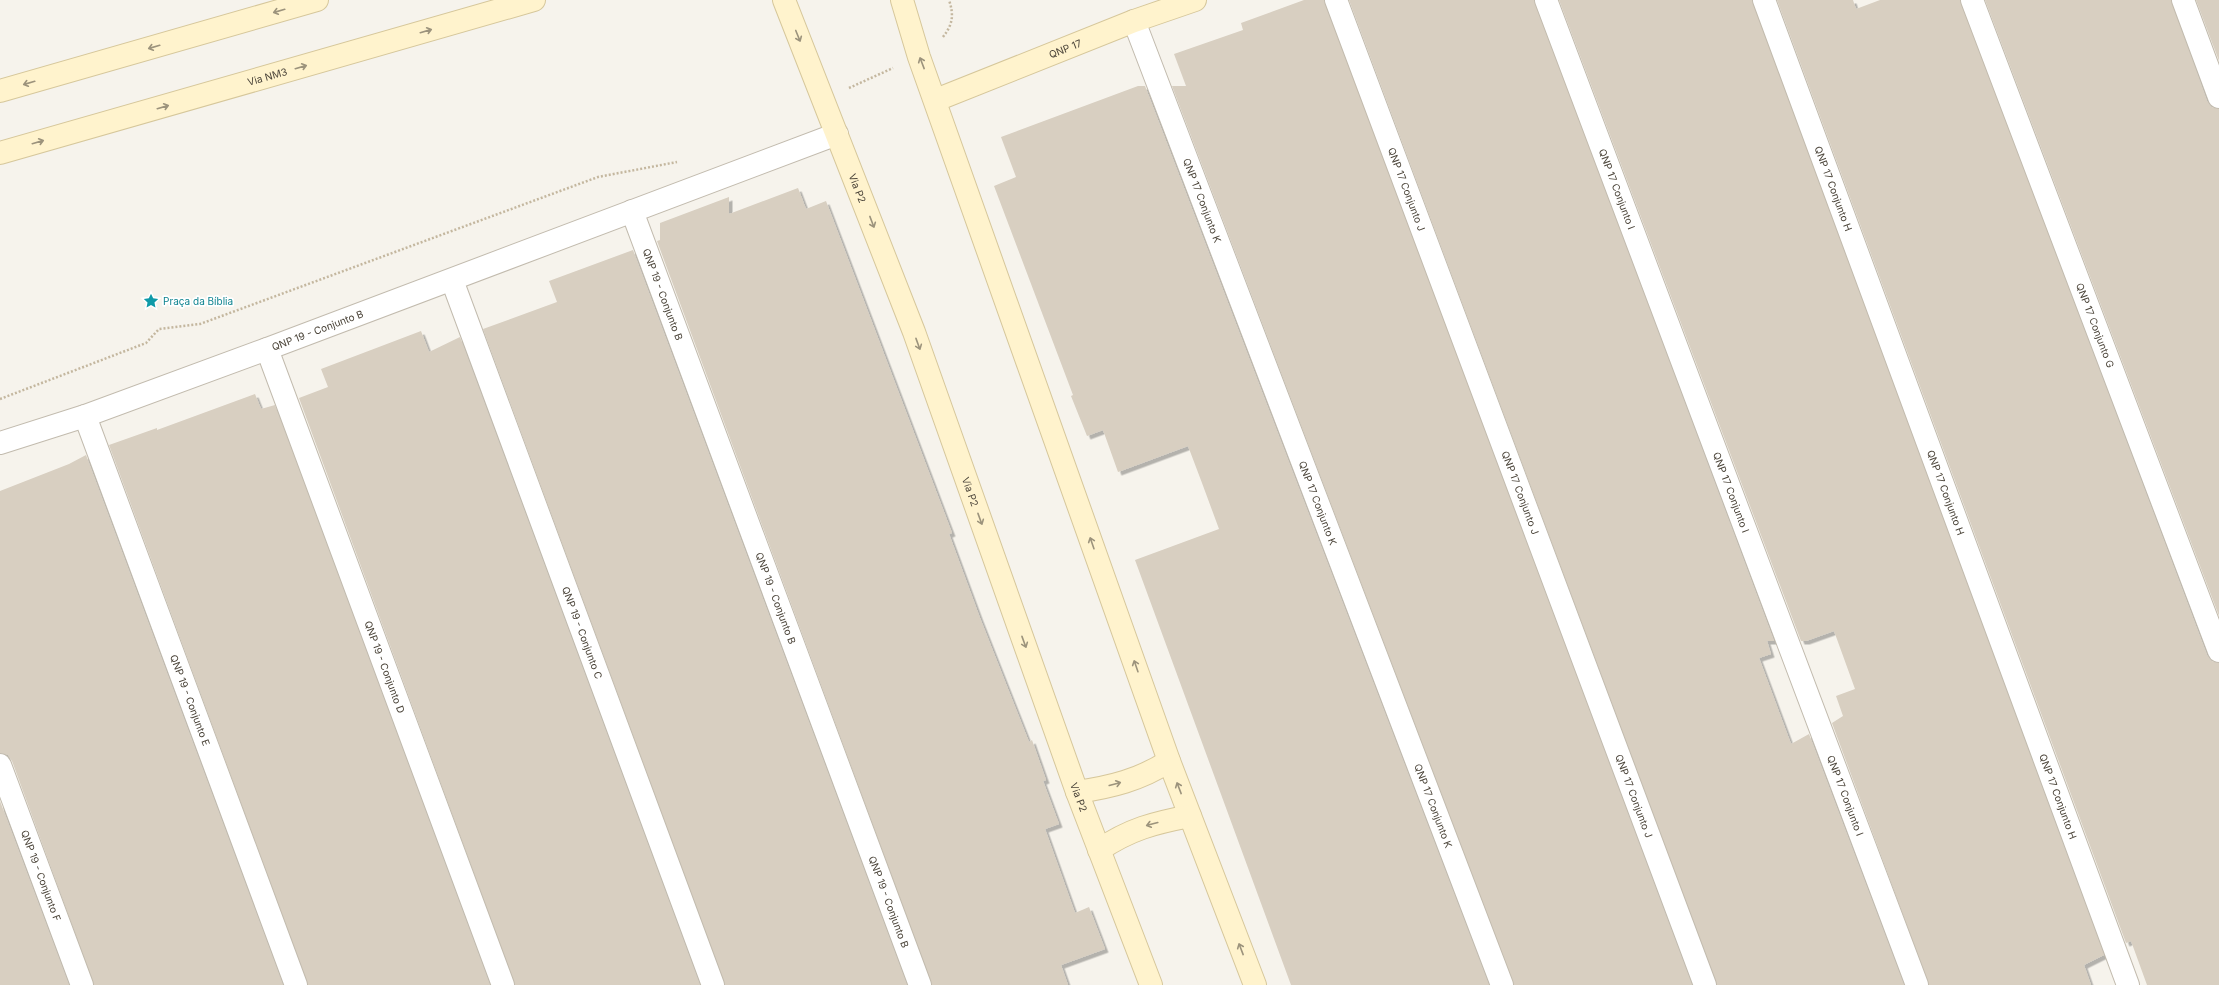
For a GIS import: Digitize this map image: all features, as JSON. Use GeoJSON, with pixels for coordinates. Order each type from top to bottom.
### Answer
{"type":"FeatureCollection","features":[{"type":"Feature","properties":{"kind":"main road"},"geometry":{"type":"LineString","coordinates":[[0,91],[317,0]]}},
{"type":"Feature","properties":{"kind":"main road","name":"Via NM3"},"geometry":{"type":"LineString","coordinates":[[0,153],[534,0]]}},
{"type":"Feature","properties":{"kind":"main road","name":"Via P2"},"geometry":{"type":"LineString","coordinates":[[784,0],[914,332],[1077,792],[1151,985]]}},
{"type":"Feature","properties":{"kind":"main road"},"geometry":{"type":"LineString","coordinates":[[902,0],[919,56],[936,100],[1169,761],[1255,985]]}},
{"type":"Feature","properties":{"kind":"main road","name":"QNP 17"},"geometry":{"type":"LineString","coordinates":[[936,100],[1134,21],[1195,0]]}},
{"type":"Feature","properties":{"kind":"main road"},"geometry":{"type":"LineString","coordinates":[[1077,792],[1129,781],[1148,774],[1169,761]]}},
{"type":"Feature","properties":{"kind":"main road"},"geometry":{"type":"LineString","coordinates":[[1099,850],[1120,836],[1150,824],[1190,816]]}},
{"type":"Feature","properties":{"kind":"street","name":"QNP 17 Conjunto J"},"geometry":{"type":"LineString","coordinates":[[1336,0],[1705,985]]}},
{"type":"Feature","properties":{"kind":"street","name":"QNP 17 Conjunto I"},"geometry":{"type":"LineString","coordinates":[[1546,0],[1917,985]]}},
{"type":"Feature","properties":{"kind":"street","name":"QNP 17 Conjunto H"},"geometry":{"type":"LineString","coordinates":[[1764,0],[2128,985]]}},
{"type":"Feature","properties":{"kind":"street","name":"QNP 17 Conjunto G"},"geometry":{"type":"LineString","coordinates":[[1972,0],[2219,651]]}},
{"type":"Feature","properties":{"kind":"street"},"geometry":{"type":"LineString","coordinates":[[2183,0],[2219,98]]}},
{"type":"Feature","properties":{"kind":"street","name":"QNP 17 Conjunto K"},"geometry":{"type":"LineString","coordinates":[[1134,21],[1502,985]]}},
{"type":"Feature","properties":{"kind":"street","name":"QNP 19 - Conjunto B"},"geometry":{"type":"LineString","coordinates":[[0,442],[85,416],[267,350],[837,134]]}},
{"type":"Feature","properties":{"kind":"street","name":"QNP 19 - Conjunto B"},"geometry":{"type":"LineString","coordinates":[[632,211],[920,985]]}},
{"type":"Feature","properties":{"kind":"street","name":"QNP 19 - Conjunto C"},"geometry":{"type":"LineString","coordinates":[[452,280],[713,985]]}},
{"type":"Feature","properties":{"kind":"street","name":"QNP 19 - Conjunto D"},"geometry":{"type":"LineString","coordinates":[[267,350],[503,985]]}},
{"type":"Feature","properties":{"kind":"street","name":"QNP 19 - Conjunto E"},"geometry":{"type":"LineString","coordinates":[[85,416],[296,985]]}},
{"type":"Feature","properties":{"kind":"street","name":"QNP 19 - Conjunto F"},"geometry":{"type":"LineString","coordinates":[[0,765],[82,985]]}},
{"type":"Feature","properties":{"kind":"path"},"geometry":{"type":"LineString","coordinates":[[824,100],[919,56],[948,30],[953,14],[949,0]]}},
{"type":"Feature","properties":{"kind":"path"},"geometry":{"type":"LineString","coordinates":[[0,399],[146,343],[159,329],[200,324],[598,177],[678,162]]}},
{"type":"Feature","properties":{"kind":"building"},"geometry":{"type":"Polygon","coordinates":[[[1304,0],[1324,0],[1692,985],[1514,985],[1172,86],[1186,86],[1174,54],[1243,30],[1241,23],[1304,0]]]}},
{"type":"Feature","properties":{"kind":"building"},"geometry":{"type":"Polygon","coordinates":[[[1349,0],[1534,0],[1774,641],[1767,641],[1771,654],[1759,658],[1791,744],[1809,734],[1904,985],[1717,985],[1349,0]]]}},
{"type":"Feature","properties":{"kind":"building"},"geometry":{"type":"Polygon","coordinates":[[[1559,0],[1752,0],[2104,955],[2084,965],[2091,985],[1929,985],[1832,723],[1843,716],[1836,696],[1855,689],[1834,631],[1806,641],[1801,641],[1559,0]]]}},
{"type":"Feature","properties":{"kind":"building"},"geometry":{"type":"Polygon","coordinates":[[[1777,0],[1853,0],[1856,9],[1880,0],[1960,0],[2207,655],[2211,661],[2219,663],[2219,985],[2147,985],[2131,941],[2126,943],[1777,0]]]}},
{"type":"Feature","properties":{"kind":"building"},"geometry":{"type":"Polygon","coordinates":[[[1985,0],[2171,0],[2207,101],[2211,107],[2219,109],[2219,616],[1985,0]]]}},
{"type":"Feature","properties":{"kind":"building"},"geometry":{"type":"Polygon","coordinates":[[[2196,0],[2219,0],[2219,61],[2196,0]]]}},
{"type":"Feature","properties":{"kind":"building"},"geometry":{"type":"Polygon","coordinates":[[[1138,86],[1145,86],[1489,985],[1291,985],[1135,560],[1219,529],[1202,483],[1188,446],[1118,472],[1103,430],[1087,436],[994,186],[1016,177],[1001,137],[1138,86]]]}},
{"type":"Feature","properties":{"kind":"building"},"geometry":{"type":"Polygon","coordinates":[[[798,188],[806,209],[826,201],[952,533],[949,534],[980,618],[1029,742],[1032,740],[1046,780],[1043,781],[1059,824],[1045,829],[1075,913],[1089,907],[1105,949],[1061,965],[1068,985],[932,985],[657,241],[660,240],[660,223],[729,197],[729,214],[798,188]]]}},
{"type":"Feature","properties":{"kind":"building"},"geometry":{"type":"Polygon","coordinates":[[[633,250],[907,985],[725,985],[483,329],[557,302],[549,281],[633,250]]]}},
{"type":"Feature","properties":{"kind":"building"},"geometry":{"type":"Polygon","coordinates":[[[421,331],[429,352],[460,337],[700,985],[515,985],[299,398],[328,387],[321,369],[421,331]]]}},
{"type":"Feature","properties":{"kind":"building"},"geometry":{"type":"Polygon","coordinates":[[[255,394],[261,409],[275,405],[490,985],[308,985],[109,445],[157,428],[157,430],[255,394]]]}},
{"type":"Feature","properties":{"kind":"building"},"geometry":{"type":"Polygon","coordinates":[[[86,455],[283,985],[94,985],[12,761],[8,755],[0,753],[0,491],[69,464],[86,455]]]}},
{"type":"Feature","properties":{"kind":"building"},"geometry":{"type":"Polygon","coordinates":[[[0,801],[69,985],[0,985],[0,801]]]}},
{"type":"Feature","properties":{"kind":"place","name":"Praça da Bíblia"},"geometry":{"type":"Point","coordinates":[151,301]}}]}
